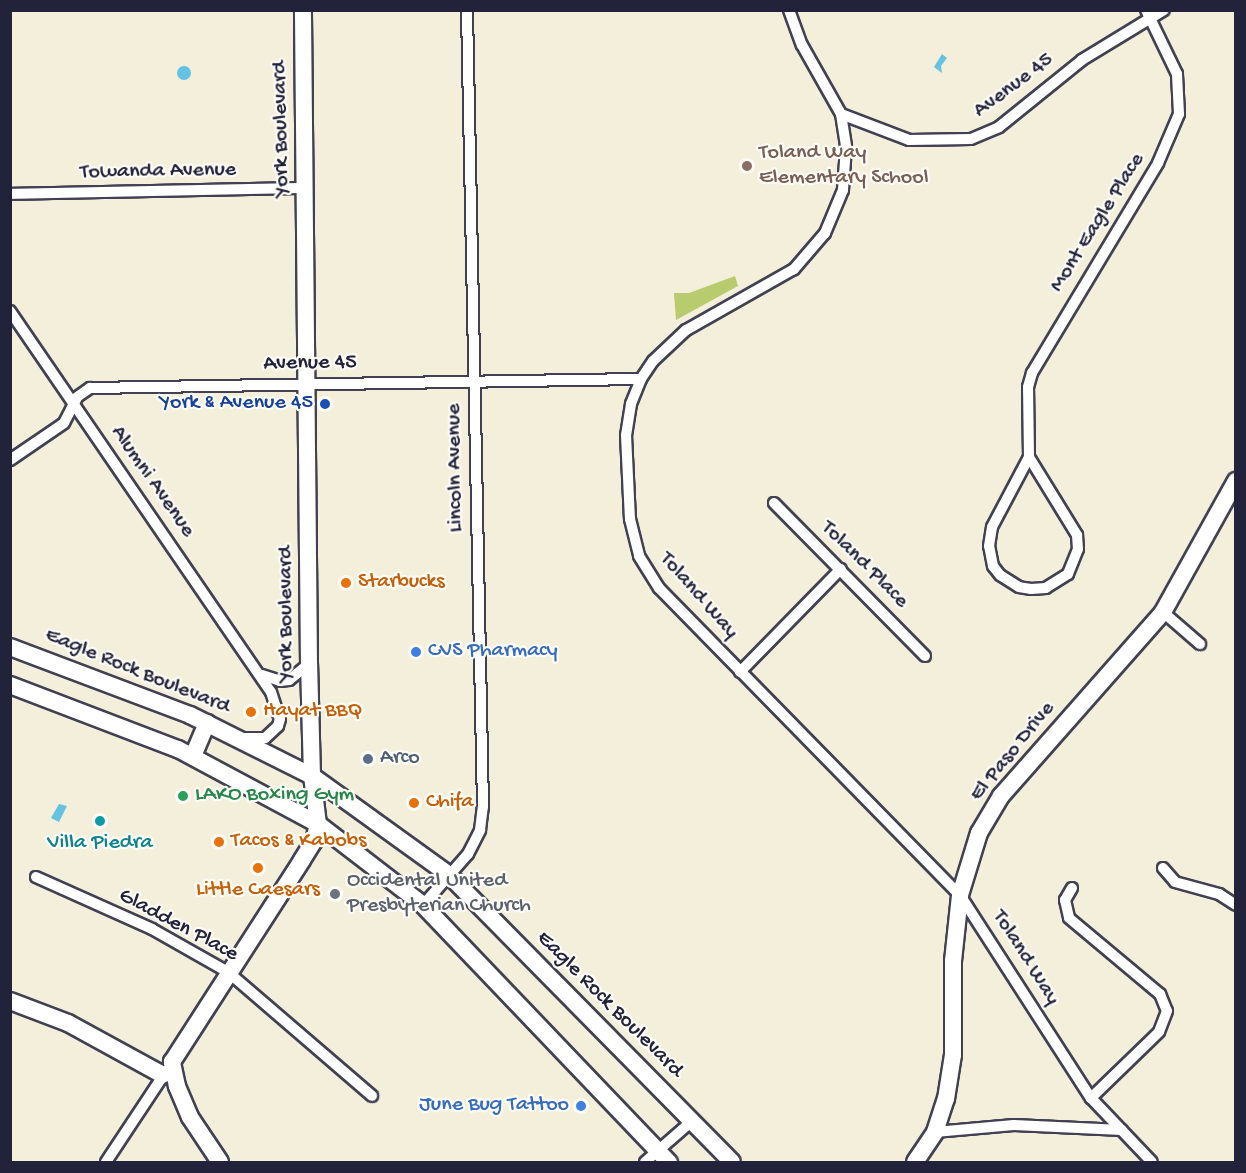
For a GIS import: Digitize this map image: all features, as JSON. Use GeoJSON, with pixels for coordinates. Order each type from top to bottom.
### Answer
{"type":"FeatureCollection","features":[{"type":"Feature","properties":{"kind":"main road","name":"York Boulevard"},"geometry":{"type":"LineString","coordinates":[[168,1069],[314,841],[318,824],[312,776],[309,664],[309,384],[303,10]]}},
{"type":"Feature","properties":{"kind":"main road","name":"El Paso Drive"},"geometry":{"type":"LineString","coordinates":[[915,1162],[935,1132],[951,1076],[953,961],[960,895],[979,833],[1001,796],[1163,612],[1236,481]]}},
{"type":"Feature","properties":{"kind":"main road","name":"Eagle Rock Boulevard"},"geometry":{"type":"LineString","coordinates":[[10,646],[207,723],[312,776],[448,874],[732,1162]]}},
{"type":"Feature","properties":{"kind":"main road"},"geometry":{"type":"LineString","coordinates":[[10,684],[193,756],[318,824],[423,905],[657,1159]]}},
{"type":"Feature","properties":{"kind":"main road"},"geometry":{"type":"LineString","coordinates":[[193,756],[207,723]]}},
{"type":"Feature","properties":{"kind":"main road"},"geometry":{"type":"LineString","coordinates":[[10,1001],[68,1023],[168,1069],[190,1117],[220,1162]]}},
{"type":"Feature","properties":{"kind":"street","name":"Lincoln Avenue"},"geometry":{"type":"LineString","coordinates":[[423,905],[448,874],[468,855],[480,830],[483,807],[467,10]]}},
{"type":"Feature","properties":{"kind":"street","name":"Toland Way"},"geometry":{"type":"LineString","coordinates":[[789,10],[801,45],[841,114],[846,147],[845,178],[836,211],[825,233],[794,269],[686,330],[653,361],[641,379],[631,404],[626,435],[630,519],[639,556],[659,588],[960,895],[1091,1098],[1152,1162]]}},
{"type":"Feature","properties":{"kind":"street","name":"Avenue 45"},"geometry":{"type":"LineString","coordinates":[[841,114],[909,140],[971,139],[999,127],[1082,60],[1148,15],[1164,10]]}},
{"type":"Feature","properties":{"kind":"street","name":"Mont Eagle Place"},"geometry":{"type":"LineString","coordinates":[[1029,457],[1077,535],[1078,549],[1063,578],[1046,588],[1019,587],[1000,575],[993,566],[989,546],[992,527],[1029,457],[1028,387],[1037,360],[1158,163],[1175,128],[1180,100],[1177,74],[1148,15]]}},
{"type":"Feature","properties":{"kind":"street","name":"Towanda Avenue"},"geometry":{"type":"LineString","coordinates":[[10,194],[306,188]]}},
{"type":"Feature","properties":{"kind":"street","name":"Alumni Avenue"},"geometry":{"type":"LineString","coordinates":[[10,311],[262,675],[278,709],[278,726],[265,738],[230,733]]}},
{"type":"Feature","properties":{"kind":"street","name":"Avenue 45"},"geometry":{"type":"LineString","coordinates":[[10,460],[64,423],[75,403],[90,388],[641,379]]}},
{"type":"Feature","properties":{"kind":"street","name":"Toland Place"},"geometry":{"type":"LineString","coordinates":[[774,503],[925,656]]}},
{"type":"Feature","properties":{"kind":"street"},"geometry":{"type":"LineString","coordinates":[[740,672],[841,569]]}},
{"type":"Feature","properties":{"kind":"street"},"geometry":{"type":"LineString","coordinates":[[1163,612],[1200,644]]}},
{"type":"Feature","properties":{"kind":"street"},"geometry":{"type":"LineString","coordinates":[[262,675],[272,680],[289,680],[309,664]]}},
{"type":"Feature","properties":{"kind":"street"},"geometry":{"type":"LineString","coordinates":[[1163,868],[1175,882],[1219,894],[1236,905]]}},
{"type":"Feature","properties":{"kind":"street","name":"Gladden Place"},"geometry":{"type":"LineString","coordinates":[[36,877],[152,929],[228,972],[372,1096]]}},
{"type":"Feature","properties":{"kind":"street"},"geometry":{"type":"LineString","coordinates":[[1072,888],[1065,900],[1069,918],[1160,994],[1167,1011],[1159,1032],[1091,1098]]}},
{"type":"Feature","properties":{"kind":"street"},"geometry":{"type":"LineString","coordinates":[[106,1162],[168,1069]]}},
{"type":"Feature","properties":{"kind":"street"},"geometry":{"type":"LineString","coordinates":[[657,1159],[692,1120]]}},
{"type":"Feature","properties":{"kind":"street"},"geometry":{"type":"LineString","coordinates":[[935,1132],[1014,1125],[1122,1130]]}},
{"type":"Feature","properties":{"kind":"green space"},"geometry":{"type":"Polygon","coordinates":[[[735,276],[738,286],[676,320],[674,293],[689,293],[735,276]]]}},
{"type":"Feature","properties":{"kind":"water"},"geometry":{"type":"Polygon","coordinates":[[[942,54],[947,58],[941,66],[942,73],[934,67],[942,54]]]}},
{"type":"Feature","properties":{"kind":"water"},"geometry":{"type":"Polygon","coordinates":[[[181,66],[187,66],[191,73],[187,80],[181,80],[177,76],[177,70],[181,66]]]}},
{"type":"Feature","properties":{"kind":"water"},"geometry":{"type":"Polygon","coordinates":[[[996,96],[999,103],[984,107],[983,101],[996,96]]]}},
{"type":"Feature","properties":{"kind":"water"},"geometry":{"type":"Polygon","coordinates":[[[59,804],[67,806],[59,822],[51,818],[59,804]]]}},
{"type":"Feature","properties":{"kind":"place","name":"Toland Way Elementary School"},"geometry":{"type":"Point","coordinates":[747,166]}},
{"type":"Feature","properties":{"kind":"place","name":"York & Avenue 45"},"geometry":{"type":"Point","coordinates":[325,404]}},
{"type":"Feature","properties":{"kind":"place","name":"Starbucks"},"geometry":{"type":"Point","coordinates":[346,583]}},
{"type":"Feature","properties":{"kind":"place","name":"CVS Pharmacy"},"geometry":{"type":"Point","coordinates":[416,652]}},
{"type":"Feature","properties":{"kind":"place","name":"Hayat BBQ"},"geometry":{"type":"Point","coordinates":[251,712]}},
{"type":"Feature","properties":{"kind":"place","name":"Arco"},"geometry":{"type":"Point","coordinates":[368,759]}},
{"type":"Feature","properties":{"kind":"place","name":"LAKO Boxing Gym"},"geometry":{"type":"Point","coordinates":[183,796]}},
{"type":"Feature","properties":{"kind":"place","name":"Chifa"},"geometry":{"type":"Point","coordinates":[414,803]}},
{"type":"Feature","properties":{"kind":"place","name":"Villa Piedra"},"geometry":{"type":"Point","coordinates":[100,821]}},
{"type":"Feature","properties":{"kind":"place","name":"Tacos & Kabobs"},"geometry":{"type":"Point","coordinates":[219,842]}},
{"type":"Feature","properties":{"kind":"place","name":"Little Caesars"},"geometry":{"type":"Point","coordinates":[258,868]}},
{"type":"Feature","properties":{"kind":"place","name":"Occidental United Presbyterian Church"},"geometry":{"type":"Point","coordinates":[335,894]}},
{"type":"Feature","properties":{"kind":"place","name":"June Bug Tattoo"},"geometry":{"type":"Point","coordinates":[581,1106]}}]}
